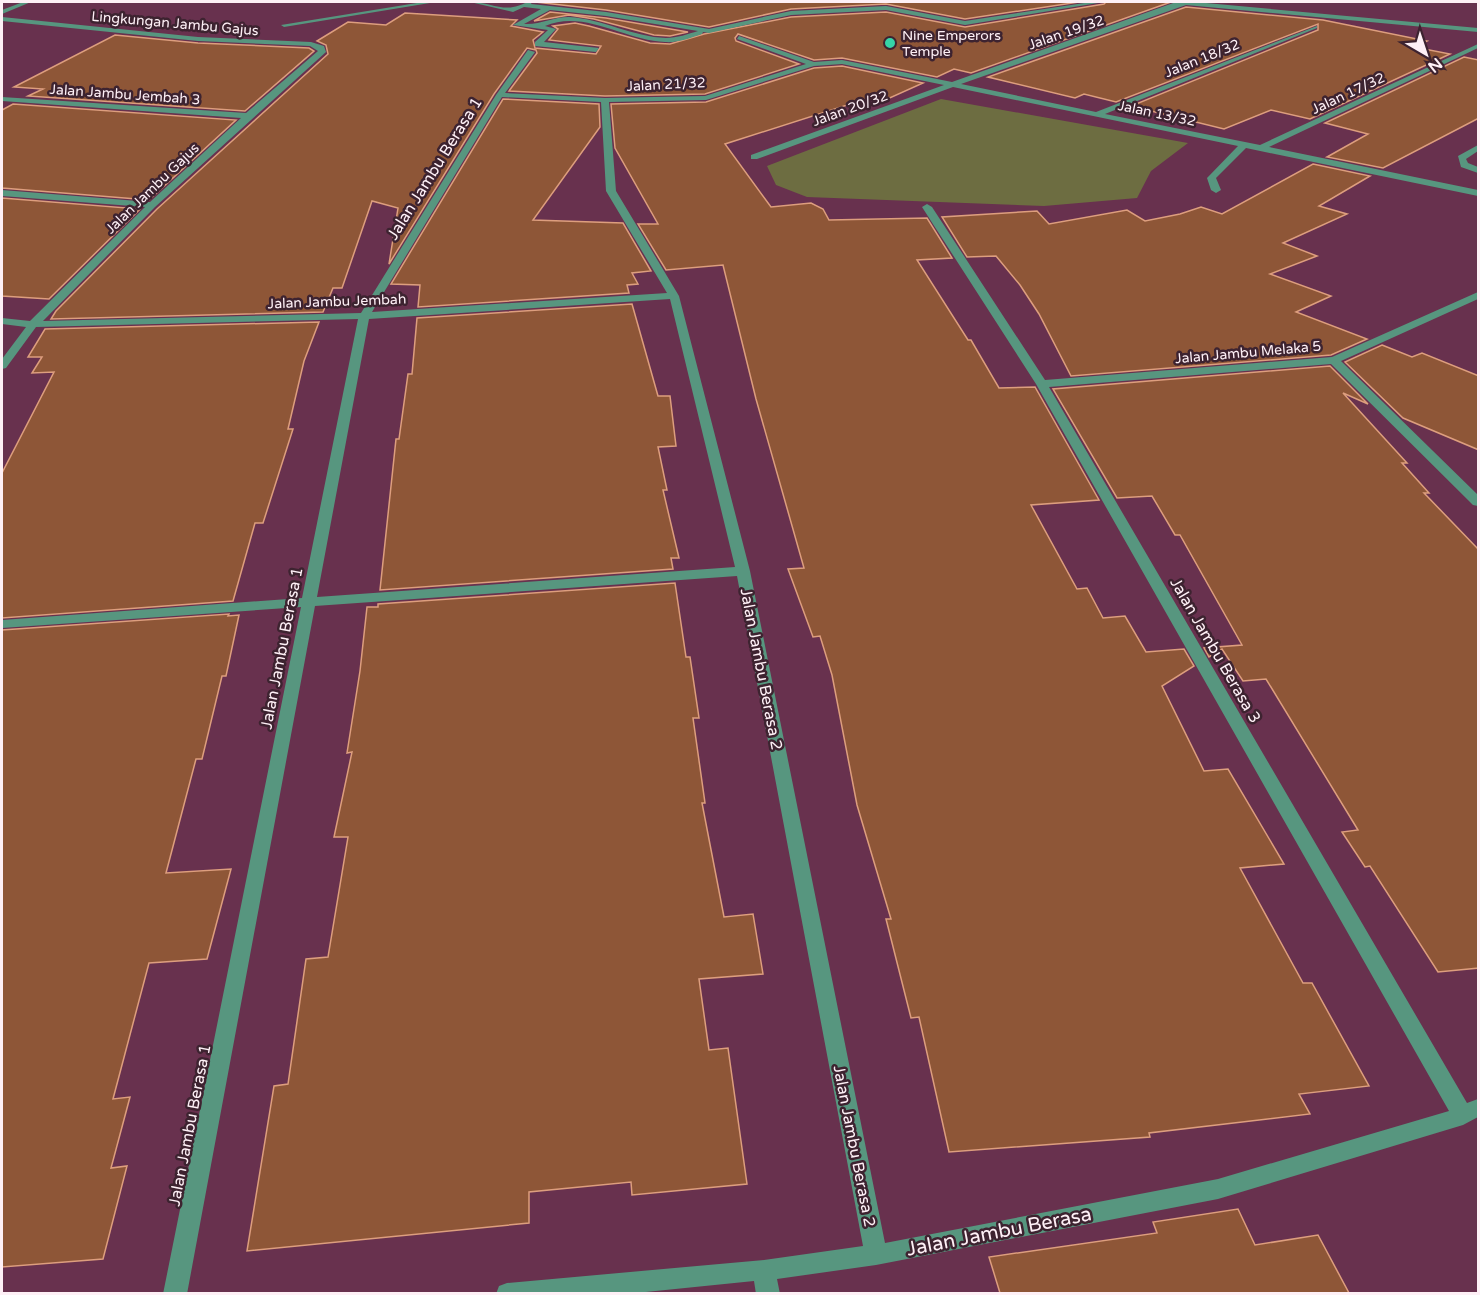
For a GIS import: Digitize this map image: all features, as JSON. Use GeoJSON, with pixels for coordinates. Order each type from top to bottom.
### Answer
{"type":"FeatureCollection","features":[{"type":"Feature","properties":{"kind":"street"},"geometry":{"type":"LineString","coordinates":[[2,12],[28,2]]}},
{"type":"Feature","properties":{"kind":"street"},"geometry":{"type":"LineString","coordinates":[[284,25],[433,2]]}},
{"type":"Feature","properties":{"kind":"street"},"geometry":{"type":"LineString","coordinates":[[473,2],[513,10],[527,3],[709,32]]}},
{"type":"Feature","properties":{"kind":"street"},"geometry":{"type":"LineString","coordinates":[[537,27],[545,22],[573,20],[664,40],[790,13],[885,5],[965,23],[1101,2]]}},
{"type":"Feature","properties":{"kind":"street"},"geometry":{"type":"LineString","coordinates":[[1183,2],[1479,30]]}},
{"type":"Feature","properties":{"kind":"street","name":"Jalan 19/32"},"geometry":{"type":"LineString","coordinates":[[954,84],[1183,2]]}},
{"type":"Feature","properties":{"kind":"street"},"geometry":{"type":"LineString","coordinates":[[2,6],[15,7]]}},
{"type":"Feature","properties":{"kind":"street"},"geometry":{"type":"LineString","coordinates":[[550,7],[516,25],[553,29],[538,44],[596,50]]}},
{"type":"Feature","properties":{"kind":"street","name":"Lingkungan Jambu Gajus"},"geometry":{"type":"LineString","coordinates":[[2,19],[198,39],[311,44]]}},
{"type":"Feature","properties":{"kind":"street","name":"Jalan 18/32"},"geometry":{"type":"LineString","coordinates":[[1098,114],[1315,27]]}},
{"type":"Feature","properties":{"kind":"street"},"geometry":{"type":"LineString","coordinates":[[739,38],[813,64]]}},
{"type":"Feature","properties":{"kind":"street","name":"Jalan Jambu Gajus"},"geometry":{"type":"LineString","coordinates":[[2,366],[33,324],[152,206],[248,116],[322,52],[321,48],[311,44]]}},
{"type":"Feature","properties":{"kind":"street","name":"Jalan 17/32"},"geometry":{"type":"LineString","coordinates":[[1261,148],[1479,46]]}},
{"type":"Feature","properties":{"kind":"street","name":"Jalan Jambu Berasa 1"},"geometry":{"type":"LineString","coordinates":[[175,1293],[364,316],[500,95],[531,52]]}},
{"type":"Feature","properties":{"kind":"street","name":"Jalan 13/32"},"geometry":{"type":"LineString","coordinates":[[829,62],[842,62],[954,84],[1479,193]]}},
{"type":"Feature","properties":{"kind":"street","name":"Jalan 21/32"},"geometry":{"type":"LineString","coordinates":[[500,95],[605,100],[706,98],[813,64],[829,62]]}},
{"type":"Feature","properties":{"kind":"street","name":"Jalan 20/32"},"geometry":{"type":"LineString","coordinates":[[754,157],[954,84]]}},
{"type":"Feature","properties":{"kind":"street","name":"Jalan Jambu Jembah 3"},"geometry":{"type":"LineString","coordinates":[[2,99],[248,116]]}},
{"type":"Feature","properties":{"kind":"street","name":"Jalan Jambu Berasa 2"},"geometry":{"type":"LineString","coordinates":[[605,100],[611,191],[674,296],[743,571],[876,1255]]}},
{"type":"Feature","properties":{"kind":"street"},"geometry":{"type":"LineString","coordinates":[[1216,190],[1210,178],[1244,145]]}},
{"type":"Feature","properties":{"kind":"street"},"geometry":{"type":"LineString","coordinates":[[1479,148],[1461,158],[1464,165],[1479,170]]}},
{"type":"Feature","properties":{"kind":"street"},"geometry":{"type":"LineString","coordinates":[[2,193],[152,206]]}},
{"type":"Feature","properties":{"kind":"street","name":"Jalan Jambu Berasa 3"},"geometry":{"type":"LineString","coordinates":[[927,207],[1042,384],[1471,1112]]}},
{"type":"Feature","properties":{"kind":"street","name":"Jalan Jambu Melaka 5"},"geometry":{"type":"LineString","coordinates":[[1042,384],[1334,360],[1479,295]]}},
{"type":"Feature","properties":{"kind":"street","name":"Jalan Jambu Jembah"},"geometry":{"type":"LineString","coordinates":[[2,321],[33,324],[364,316],[674,296]]}},
{"type":"Feature","properties":{"kind":"street"},"geometry":{"type":"LineString","coordinates":[[1334,360],[1479,502]]}},
{"type":"Feature","properties":{"kind":"street"},"geometry":{"type":"LineString","coordinates":[[2,624],[743,571]]}},
{"type":"Feature","properties":{"kind":"street","name":"Jalan Jambu Berasa"},"geometry":{"type":"LineString","coordinates":[[507,1293],[764,1270],[876,1255],[1218,1189],[1471,1112]]}},
{"type":"Feature","properties":{"kind":"street"},"geometry":{"type":"LineString","coordinates":[[764,1270],[768,1293]]}},
{"type":"Feature","properties":{"kind":"shaded area"},"geometry":{"type":"Polygon","coordinates":[[[941,99],[1188,143],[1151,171],[1137,198],[1044,206],[807,197],[776,185],[767,166],[941,99]]]}},
{"type":"Feature","properties":{"kind":"building"},"geometry":{"type":"Polygon","coordinates":[[[535,2],[1079,2],[965,19],[886,4],[791,9],[709,27],[606,10],[535,2]]]}},
{"type":"Feature","properties":{"kind":"building"},"geometry":{"type":"Polygon","coordinates":[[[1106,2],[1171,2],[971,73],[954,69],[937,77],[842,58],[814,60],[738,34],[736,41],[799,64],[705,94],[605,96],[509,91],[537,53],[536,50],[527,48],[494,94],[389,264],[398,208],[372,201],[342,288],[333,288],[323,312],[51,319],[56,311],[157,209],[328,54],[326,45],[317,41],[348,22],[386,25],[405,13],[517,20],[511,26],[543,32],[533,40],[535,48],[596,54],[601,46],[549,40],[558,29],[553,26],[575,23],[650,43],[670,44],[704,34],[791,17],[886,12],[965,27],[1106,2]]]}},
{"type":"Feature","properties":{"kind":"building"},"geometry":{"type":"Polygon","coordinates":[[[1186,7],[1323,20],[1427,41],[1414,47],[1450,54],[1310,119],[1271,110],[1224,129],[1131,106],[1318,30],[1318,24],[1116,102],[1084,94],[1075,98],[988,77],[1186,7]]]}},
{"type":"Feature","properties":{"kind":"building"},"geometry":{"type":"Polygon","coordinates":[[[550,12],[606,18],[688,32],[670,36],[654,35],[594,19],[569,15],[534,21],[550,12]]]}},
{"type":"Feature","properties":{"kind":"building"},"geometry":{"type":"Polygon","coordinates":[[[115,35],[198,43],[309,48],[314,51],[245,111],[28,96],[43,89],[14,87],[115,35]]]}},
{"type":"Feature","properties":{"kind":"building"},"geometry":{"type":"Polygon","coordinates":[[[1464,57],[1479,60],[1479,118],[1383,168],[1327,157],[1368,134],[1325,123],[1464,57]]]}},
{"type":"Feature","properties":{"kind":"building"},"geometry":{"type":"Polygon","coordinates":[[[842,66],[923,83],[883,101],[869,98],[725,144],[771,207],[811,203],[823,209],[829,220],[927,218],[952,258],[917,260],[968,340],[971,340],[999,388],[1035,387],[1099,500],[1031,505],[1077,589],[1087,588],[1103,618],[1125,616],[1146,652],[1184,649],[1194,666],[1162,686],[1204,771],[1228,769],[1284,864],[1240,868],[1303,983],[1312,983],[1369,1086],[1299,1094],[1310,1114],[1149,1133],[1150,1137],[949,1152],[919,1017],[911,1018],[886,919],[891,919],[857,805],[832,675],[820,636],[813,637],[788,569],[804,568],[756,399],[723,265],[666,270],[638,224],[658,224],[615,148],[611,104],[706,102],[814,68],[842,66]]]}},
{"type":"Feature","properties":{"kind":"building"},"geometry":{"type":"Polygon","coordinates":[[[503,99],[599,104],[600,127],[533,220],[623,223],[651,271],[632,273],[638,284],[627,285],[629,293],[418,307],[420,285],[391,284],[503,99]]]}},
{"type":"Feature","properties":{"kind":"building"},"geometry":{"type":"Polygon","coordinates":[[[13,104],[236,120],[149,200],[2,188],[2,110],[13,104]]]}},
{"type":"Feature","properties":{"kind":"building"},"geometry":{"type":"Polygon","coordinates":[[[1313,164],[1370,176],[1319,206],[1347,214],[1283,243],[1317,256],[1270,274],[1331,296],[1296,312],[1367,339],[1331,355],[1071,376],[1039,314],[1020,285],[996,256],[967,257],[942,217],[1037,211],[1049,224],[1127,210],[1145,221],[1201,207],[1222,214],[1313,164]]]}},
{"type":"Feature","properties":{"kind":"building"},"geometry":{"type":"Polygon","coordinates":[[[2,198],[140,209],[49,299],[2,296],[2,198]]]}},
{"type":"Feature","properties":{"kind":"building"},"geometry":{"type":"Polygon","coordinates":[[[632,304],[658,396],[670,396],[676,446],[658,447],[667,490],[663,490],[679,558],[671,558],[673,569],[380,590],[396,439],[399,439],[408,374],[412,374],[417,318],[632,304]]]}},
{"type":"Feature","properties":{"kind":"building"},"geometry":{"type":"Polygon","coordinates":[[[319,322],[304,361],[288,429],[293,429],[263,523],[255,523],[233,601],[2,618],[2,473],[54,372],[32,373],[42,357],[28,357],[45,329],[319,322]]]}},
{"type":"Feature","properties":{"kind":"building"},"geometry":{"type":"Polygon","coordinates":[[[1382,345],[1412,357],[1422,353],[1479,376],[1479,450],[1403,418],[1345,362],[1382,345]]]}},
{"type":"Feature","properties":{"kind":"building"},"geometry":{"type":"Polygon","coordinates":[[[1330,366],[1368,404],[1343,393],[1407,463],[1402,463],[1429,493],[1424,493],[1479,550],[1479,968],[1438,972],[1370,866],[1365,867],[1342,832],[1358,830],[1266,679],[1243,681],[1222,649],[1209,657],[1204,648],[1242,645],[1180,535],[1175,535],[1152,496],[1117,498],[1053,389],[1330,366]]]}},
{"type":"Feature","properties":{"kind":"building"},"geometry":{"type":"Polygon","coordinates":[[[675,583],[686,657],[690,657],[699,718],[693,718],[705,803],[702,803],[724,917],[753,914],[763,974],[699,979],[709,1050],[728,1048],[747,1184],[632,1195],[631,1182],[529,1192],[529,1223],[247,1251],[274,1086],[288,1084],[306,959],[328,957],[348,837],[334,837],[352,752],[347,753],[367,607],[378,607],[378,604],[675,583]]]}},
{"type":"Feature","properties":{"kind":"building"},"geometry":{"type":"Polygon","coordinates":[[[229,614],[228,616],[239,615],[226,676],[222,676],[202,759],[196,759],[166,873],[231,869],[207,959],[149,963],[113,1099],[130,1097],[111,1168],[127,1166],[103,1259],[2,1267],[2,630],[229,614]]]}},
{"type":"Feature","properties":{"kind":"building"},"geometry":{"type":"Polygon","coordinates":[[[1238,1209],[1255,1245],[1318,1235],[1349,1293],[1000,1293],[989,1257],[1157,1233],[1153,1222],[1238,1209]]]}},
{"type":"Feature","properties":{"kind":"place","name":"Nine Emperors Temple"},"geometry":{"type":"Point","coordinates":[890,43]}}]}
